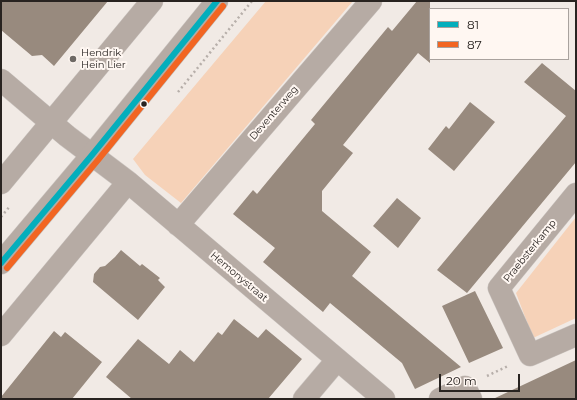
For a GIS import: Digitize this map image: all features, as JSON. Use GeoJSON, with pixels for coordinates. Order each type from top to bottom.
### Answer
{"type":"FeatureCollection","features":[{"type":"Feature","properties":{"kind":"street"},"geometry":{"type":"LineString","coordinates":[[1,183],[152,1]]}},
{"type":"Feature","properties":{"kind":"street"},"geometry":{"type":"LineString","coordinates":[[1,263],[92,155],[217,1]]}},
{"type":"Feature","properties":{"kind":"street","name":"Deventerweg"},"geometry":{"type":"LineString","coordinates":[[178,225],[371,1]]}},
{"type":"Feature","properties":{"kind":"street"},"geometry":{"type":"LineString","coordinates":[[1,80],[51,123],[92,155]]}},
{"type":"Feature","properties":{"kind":"street","name":"Hemonystraat"},"geometry":{"type":"LineString","coordinates":[[92,155],[128,182],[384,399]]}},
{"type":"Feature","properties":{"kind":"street"},"geometry":{"type":"LineString","coordinates":[[1,335],[128,182]]}},
{"type":"Feature","properties":{"kind":"street","name":"Praebsterkamp"},"geometry":{"type":"LineString","coordinates":[[530,355],[499,288],[576,194]]}},
{"type":"Feature","properties":{"kind":"street"},"geometry":{"type":"LineString","coordinates":[[530,355],[576,335]]}},
{"type":"Feature","properties":{"kind":"street"},"geometry":{"type":"LineString","coordinates":[[304,399],[338,360]]}},
{"type":"Feature","properties":{"kind":"street"},"geometry":{"type":"LineString","coordinates":[[440,399],[468,393]]}},
{"type":"Feature","properties":{"kind":"path"},"geometry":{"type":"LineString","coordinates":[[468,393],[530,355]]}},
{"type":"Feature","properties":{"kind":"shaded area"},"geometry":{"type":"Polygon","coordinates":[[[266,1],[353,1],[181,203],[145,175],[133,159],[266,1]]]}},
{"type":"Feature","properties":{"kind":"shaded area"},"geometry":{"type":"Polygon","coordinates":[[[576,217],[576,318],[533,338],[516,293],[576,217]]]}},
{"type":"Feature","properties":{"kind":"building"},"geometry":{"type":"Polygon","coordinates":[[[1,1],[108,1],[54,66],[42,55],[32,56],[1,30],[1,1]]]}},
{"type":"Feature","properties":{"kind":"building"},"geometry":{"type":"Polygon","coordinates":[[[417,1],[430,1],[430,63],[418,53],[343,145],[353,153],[322,191],[322,211],[371,252],[352,276],[461,367],[415,389],[402,363],[330,303],[323,312],[263,262],[275,248],[233,214],[253,190],[257,194],[315,124],[311,120],[388,27],[392,31],[417,1]]]}},
{"type":"Feature","properties":{"kind":"building"},"geometry":{"type":"Polygon","coordinates":[[[542,63],[576,91],[576,162],[467,293],[437,270],[566,116],[524,82],[542,63]]]}},
{"type":"Feature","properties":{"kind":"building"},"geometry":{"type":"Polygon","coordinates":[[[470,102],[495,122],[454,171],[428,149],[446,126],[449,129],[470,102]]]}},
{"type":"Feature","properties":{"kind":"building"},"geometry":{"type":"Polygon","coordinates":[[[397,198],[421,218],[398,248],[373,226],[397,198]]]}},
{"type":"Feature","properties":{"kind":"building"},"geometry":{"type":"Polygon","coordinates":[[[121,250],[140,266],[142,264],[160,278],[158,280],[165,287],[138,320],[93,282],[94,274],[100,267],[105,266],[121,250]]]}},
{"type":"Feature","properties":{"kind":"building"},"geometry":{"type":"Polygon","coordinates":[[[475,291],[503,348],[469,363],[442,306],[475,291]]]}},
{"type":"Feature","properties":{"kind":"building"},"geometry":{"type":"Polygon","coordinates":[[[234,319],[258,338],[266,329],[302,359],[268,399],[132,399],[106,377],[138,339],[169,364],[180,350],[194,362],[218,332],[222,335],[234,319]]]}},
{"type":"Feature","properties":{"kind":"building"},"geometry":{"type":"Polygon","coordinates":[[[54,331],[61,337],[65,332],[102,362],[72,399],[1,399],[1,397],[54,331]]]}},
{"type":"Feature","properties":{"kind":"building"},"geometry":{"type":"Polygon","coordinates":[[[576,360],[576,399],[493,399],[576,360]]]}},
{"type":"Feature","properties":{"kind":"transit line","name":"81"},"geometry":{"type":"LineString","coordinates":[[1,263],[92,155],[217,1]]}},
{"type":"Feature","properties":{"kind":"transit line","name":"87"},"geometry":{"type":"LineString","coordinates":[[7,268],[98,160],[223,6]]}},
{"type":"Feature","properties":{"kind":"place","name":"Hendrik Hein Lier"},"geometry":{"type":"Point","coordinates":[73,59]}}]}
